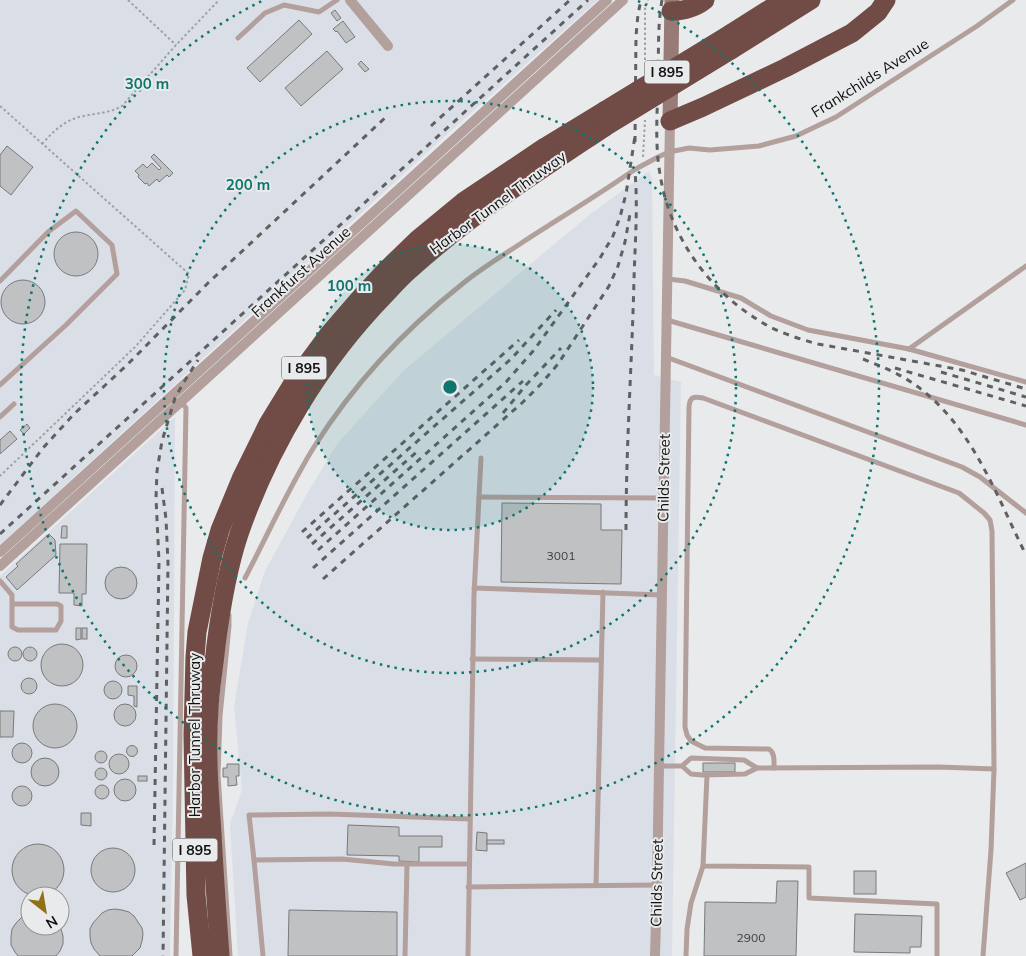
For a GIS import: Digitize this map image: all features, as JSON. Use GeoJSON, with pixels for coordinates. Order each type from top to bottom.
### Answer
{"type":"FeatureCollection","features":[{"type":"Feature","properties":{"kind":"highway"},"geometry":{"type":"LineString","coordinates":[[671,6],[682,11],[698,6],[705,0]]}},
{"type":"Feature","properties":{"kind":"highway","name":"Harbor Tunnel Thruway"},"geometry":{"type":"LineString","coordinates":[[730,42],[784,0]]}},
{"type":"Feature","properties":{"kind":"highway","name":"Harbor Tunnel Thruway"},"geometry":{"type":"LineString","coordinates":[[202,956],[196,895],[200,744],[209,709],[222,603],[237,575],[239,535],[256,490],[300,404],[320,372],[374,306],[411,268],[456,230],[604,119],[730,42],[811,0]]}},
{"type":"Feature","properties":{"kind":"highway"},"geometry":{"type":"LineString","coordinates":[[670,121],[784,68],[852,33],[878,12],[886,0]]}},
{"type":"Feature","properties":{"kind":"highway","name":"Harbor Tunnel Thruway"},"geometry":{"type":"LineString","coordinates":[[220,956],[209,796],[200,744],[193,680],[206,584],[220,530],[241,479],[268,424],[295,380],[329,334],[361,296],[418,239],[463,202],[545,147],[604,119]]}},
{"type":"Feature","properties":{"kind":"main road","name":"Childs Street"},"geometry":{"type":"LineString","coordinates":[[670,121],[671,6]]}},
{"type":"Feature","properties":{"kind":"street"},"geometry":{"type":"LineString","coordinates":[[350,0],[388,46]]}},
{"type":"Feature","properties":{"kind":"street","name":"Frankfurst Avenue"},"geometry":{"type":"LineString","coordinates":[[0,566],[178,397],[607,0]]}},
{"type":"Feature","properties":{"kind":"street","name":"Frankfurst Avenue"},"geometry":{"type":"LineString","coordinates":[[0,552],[294,299],[623,0]]}},
{"type":"Feature","properties":{"kind":"street","name":"Childs Street"},"geometry":{"type":"LineString","coordinates":[[655,956],[670,121]]}},
{"type":"Feature","properties":{"kind":"lane"},"geometry":{"type":"LineString","coordinates":[[238,38],[265,13],[284,5],[320,12],[337,0]]}},
{"type":"Feature","properties":{"kind":"lane","name":"Frankchilds Avenue"},"geometry":{"type":"LineString","coordinates":[[237,575],[314,448],[358,385],[402,337],[462,284],[634,170],[658,157],[669,152],[689,148],[710,150],[759,146],[796,136],[836,117],[1013,0]]}},
{"type":"Feature","properties":{"kind":"lane"},"geometry":{"type":"LineString","coordinates":[[0,281],[48,232],[76,211],[112,245],[117,274],[66,325],[0,385]]}},
{"type":"Feature","properties":{"kind":"lane"},"geometry":{"type":"LineString","coordinates":[[908,349],[1026,266]]}},
{"type":"Feature","properties":{"kind":"lane"},"geometry":{"type":"LineString","coordinates":[[668,279],[685,281],[741,298],[771,316],[808,330],[908,349],[1026,382]]}},
{"type":"Feature","properties":{"kind":"lane"},"geometry":{"type":"LineString","coordinates":[[667,320],[1026,425]]}},
{"type":"Feature","properties":{"kind":"lane"},"geometry":{"type":"LineString","coordinates":[[665,357],[962,467],[980,477],[1026,513]]}},
{"type":"Feature","properties":{"kind":"lane"},"geometry":{"type":"LineString","coordinates":[[176,956],[200,744],[186,408],[178,397]]}},
{"type":"Feature","properties":{"kind":"lane"},"geometry":{"type":"LineString","coordinates":[[774,768],[774,756],[769,749],[706,748],[691,741],[685,727],[689,401],[696,397],[959,493],[990,520],[992,531],[994,769],[991,850],[983,956]]}},
{"type":"Feature","properties":{"kind":"lane"},"geometry":{"type":"LineString","coordinates":[[0,417],[14,404]]}},
{"type":"Feature","properties":{"kind":"lane"},"geometry":{"type":"LineString","coordinates":[[468,956],[472,659],[481,458]]}},
{"type":"Feature","properties":{"kind":"lane"},"geometry":{"type":"LineString","coordinates":[[479,497],[663,498]]}},
{"type":"Feature","properties":{"kind":"lane"},"geometry":{"type":"LineString","coordinates":[[229,599],[237,575]]}},
{"type":"Feature","properties":{"kind":"lane"},"geometry":{"type":"LineString","coordinates":[[0,581],[12,595],[12,627],[18,630],[56,630],[61,621],[61,606],[57,604],[13,604]]}},
{"type":"Feature","properties":{"kind":"lane"},"geometry":{"type":"LineString","coordinates":[[474,588],[662,594]]}},
{"type":"Feature","properties":{"kind":"lane"},"geometry":{"type":"LineString","coordinates":[[596,885],[603,592]]}},
{"type":"Feature","properties":{"kind":"lane"},"geometry":{"type":"LineString","coordinates":[[200,744],[220,716],[229,608]]}},
{"type":"Feature","properties":{"kind":"lane"},"geometry":{"type":"LineString","coordinates":[[472,659],[601,660]]}},
{"type":"Feature","properties":{"kind":"lane"},"geometry":{"type":"LineString","coordinates":[[200,744],[219,782],[230,956]]}},
{"type":"Feature","properties":{"kind":"lane"},"geometry":{"type":"LineString","coordinates":[[659,766],[682,766],[691,758],[744,760],[757,768]]}},
{"type":"Feature","properties":{"kind":"lane"},"geometry":{"type":"LineString","coordinates":[[682,766],[691,774],[707,775],[744,774],[757,768],[939,767],[994,769]]}},
{"type":"Feature","properties":{"kind":"lane"},"geometry":{"type":"LineString","coordinates":[[686,956],[687,929],[691,903],[703,866],[707,775]]}},
{"type":"Feature","properties":{"kind":"lane"},"geometry":{"type":"LineString","coordinates":[[263,956],[249,815],[330,814],[470,819]]}},
{"type":"Feature","properties":{"kind":"lane"},"geometry":{"type":"LineString","coordinates":[[254,860],[342,859],[394,864],[469,864]]}},
{"type":"Feature","properties":{"kind":"lane"},"geometry":{"type":"LineString","coordinates":[[405,956],[407,864]]}},
{"type":"Feature","properties":{"kind":"lane"},"geometry":{"type":"LineString","coordinates":[[703,866],[809,867],[809,898],[937,904],[937,956]]}},
{"type":"Feature","properties":{"kind":"lane"},"geometry":{"type":"LineString","coordinates":[[468,887],[657,885]]}},
{"type":"Feature","properties":{"kind":"path"},"geometry":{"type":"LineString","coordinates":[[128,0],[176,45]]}},
{"type":"Feature","properties":{"kind":"path"},"geometry":{"type":"LineString","coordinates":[[42,144],[58,127],[70,120],[82,116],[114,111],[122,106],[218,0]]}},
{"type":"Feature","properties":{"kind":"shaded area"},"geometry":{"type":"Polygon","coordinates":[[[0,0],[598,0],[443,138],[0,545],[0,0]]]}},
{"type":"Feature","properties":{"kind":"shaded area"},"geometry":{"type":"Polygon","coordinates":[[[649,171],[652,178],[654,375],[681,382],[672,956],[238,956],[230,824],[242,790],[234,706],[248,623],[265,571],[308,492],[337,444],[403,371],[588,216],[649,171]]]}},
{"type":"Feature","properties":{"kind":"shaded area"},"geometry":{"type":"Polygon","coordinates":[[[175,417],[170,956],[0,956],[0,576],[175,417]]]}},
{"type":"Feature","properties":{"kind":"building"},"geometry":{"type":"Polygon","coordinates":[[[335,10],[341,18],[337,21],[331,13],[335,10]]]}},
{"type":"Feature","properties":{"kind":"building"},"geometry":{"type":"Polygon","coordinates":[[[299,20],[312,34],[260,82],[247,68],[299,20]]]}},
{"type":"Feature","properties":{"kind":"building"},"geometry":{"type":"Polygon","coordinates":[[[343,21],[355,37],[346,43],[337,31],[333,29],[343,21]]]}},
{"type":"Feature","properties":{"kind":"building"},"geometry":{"type":"Polygon","coordinates":[[[327,51],[343,69],[301,106],[285,88],[327,51]]]}},
{"type":"Feature","properties":{"kind":"building"},"geometry":{"type":"Polygon","coordinates":[[[361,61],[369,69],[365,72],[358,64],[361,61]]]}},
{"type":"Feature","properties":{"kind":"building"},"geometry":{"type":"Polygon","coordinates":[[[7,146],[33,167],[11,195],[0,186],[0,155],[7,146]]]}},
{"type":"Feature","properties":{"kind":"building"},"geometry":{"type":"Polygon","coordinates":[[[154,154],[173,173],[169,177],[167,175],[159,182],[157,179],[149,186],[138,177],[139,175],[135,171],[143,164],[147,168],[152,163],[159,170],[161,168],[151,157],[154,154]]]}},
{"type":"Feature","properties":{"kind":"building"},"geometry":{"type":"Polygon","coordinates":[[[80,232],[92,238],[97,245],[97,263],[92,270],[85,275],[72,276],[64,273],[57,266],[54,250],[57,242],[64,235],[80,232]]]}},
{"type":"Feature","properties":{"kind":"building"},"geometry":{"type":"Polygon","coordinates":[[[19,280],[27,280],[39,286],[45,302],[39,318],[27,324],[19,324],[7,318],[1,306],[1,298],[7,286],[19,280]]]}},
{"type":"Feature","properties":{"kind":"building"},"geometry":{"type":"Polygon","coordinates":[[[27,424],[30,428],[24,434],[20,430],[27,424]]]}},
{"type":"Feature","properties":{"kind":"building"},"geometry":{"type":"Polygon","coordinates":[[[10,431],[17,439],[0,454],[0,440],[10,431]]]}},
{"type":"Feature","properties":{"kind":"building"},"geometry":{"type":"Polygon","coordinates":[[[502,503],[601,504],[601,530],[622,530],[621,584],[501,582],[502,503]]]}},
{"type":"Feature","properties":{"kind":"building"},"geometry":{"type":"Polygon","coordinates":[[[62,526],[67,526],[67,538],[61,538],[62,526]]]}},
{"type":"Feature","properties":{"kind":"building"},"geometry":{"type":"Polygon","coordinates":[[[49,534],[55,540],[56,555],[17,590],[6,577],[18,566],[16,564],[49,534]]]}},
{"type":"Feature","properties":{"kind":"building"},"geometry":{"type":"Polygon","coordinates":[[[60,544],[87,544],[86,594],[82,594],[82,606],[74,605],[74,593],[59,593],[60,544]]]}},
{"type":"Feature","properties":{"kind":"building"},"geometry":{"type":"Polygon","coordinates":[[[121,567],[132,572],[137,583],[132,594],[121,599],[110,594],[105,583],[110,572],[121,567]]]}},
{"type":"Feature","properties":{"kind":"building"},"geometry":{"type":"Polygon","coordinates":[[[76,628],[81,628],[81,639],[76,640],[76,628]]]}},
{"type":"Feature","properties":{"kind":"building"},"geometry":{"type":"Polygon","coordinates":[[[82,628],[87,628],[87,639],[82,639],[82,628]]]}},
{"type":"Feature","properties":{"kind":"building"},"geometry":{"type":"Polygon","coordinates":[[[66,644],[74,647],[80,653],[83,665],[80,677],[74,683],[58,686],[50,683],[44,677],[41,661],[44,653],[50,647],[66,644]]]}},
{"type":"Feature","properties":{"kind":"building"},"geometry":{"type":"Polygon","coordinates":[[[15,647],[20,649],[22,654],[20,659],[15,661],[10,659],[8,654],[10,649],[15,647]]]}},
{"type":"Feature","properties":{"kind":"building"},"geometry":{"type":"Polygon","coordinates":[[[30,647],[35,649],[37,654],[35,659],[30,661],[25,659],[23,654],[25,649],[30,647]]]}},
{"type":"Feature","properties":{"kind":"building"},"geometry":{"type":"Polygon","coordinates":[[[126,655],[134,658],[137,666],[134,674],[126,677],[118,674],[115,666],[118,658],[126,655]]]}},
{"type":"Feature","properties":{"kind":"building"},"geometry":{"type":"Polygon","coordinates":[[[26,678],[32,678],[37,683],[35,692],[26,694],[21,689],[21,683],[26,678]]]}},
{"type":"Feature","properties":{"kind":"building"},"geometry":{"type":"Polygon","coordinates":[[[113,681],[119,684],[122,690],[119,696],[113,699],[107,696],[104,690],[107,684],[113,681]]]}},
{"type":"Feature","properties":{"kind":"building"},"geometry":{"type":"Polygon","coordinates":[[[128,686],[137,686],[137,707],[134,706],[134,696],[128,695],[128,686]]]}},
{"type":"Feature","properties":{"kind":"building"},"geometry":{"type":"Polygon","coordinates":[[[59,704],[71,710],[76,717],[76,735],[71,742],[64,747],[51,748],[43,745],[36,738],[33,722],[36,714],[43,707],[59,704]]]}},
{"type":"Feature","properties":{"kind":"building"},"geometry":{"type":"Polygon","coordinates":[[[125,704],[133,707],[136,715],[133,723],[125,726],[117,723],[114,715],[117,707],[125,704]]]}},
{"type":"Feature","properties":{"kind":"building"},"geometry":{"type":"Polygon","coordinates":[[[0,711],[14,711],[13,737],[0,737],[0,711]]]}},
{"type":"Feature","properties":{"kind":"building"},"geometry":{"type":"Polygon","coordinates":[[[22,743],[29,746],[32,753],[29,760],[22,763],[15,760],[12,753],[15,746],[22,743]]]}},
{"type":"Feature","properties":{"kind":"building"},"geometry":{"type":"Polygon","coordinates":[[[132,745],[138,751],[132,757],[126,751],[132,745]]]}},
{"type":"Feature","properties":{"kind":"building"},"geometry":{"type":"Polygon","coordinates":[[[99,751],[103,751],[107,757],[103,763],[99,763],[95,759],[95,755],[99,751]]]}},
{"type":"Feature","properties":{"kind":"building"},"geometry":{"type":"Polygon","coordinates":[[[119,754],[126,757],[129,764],[126,771],[119,774],[112,771],[109,764],[112,757],[119,754]]]}},
{"type":"Feature","properties":{"kind":"building"},"geometry":{"type":"Polygon","coordinates":[[[45,758],[55,762],[59,772],[55,782],[45,786],[35,782],[31,772],[35,762],[45,758]]]}},
{"type":"Feature","properties":{"kind":"building"},"geometry":{"type":"Polygon","coordinates":[[[703,763],[735,763],[735,772],[703,772],[703,763]]]}},
{"type":"Feature","properties":{"kind":"building"},"geometry":{"type":"Polygon","coordinates":[[[227,764],[239,764],[239,776],[236,776],[237,785],[228,786],[228,777],[223,777],[223,768],[227,768],[227,764]]]}},
{"type":"Feature","properties":{"kind":"building"},"geometry":{"type":"Polygon","coordinates":[[[103,768],[106,769],[106,779],[99,780],[96,779],[95,772],[96,769],[103,768]]]}},
{"type":"Feature","properties":{"kind":"building"},"geometry":{"type":"Polygon","coordinates":[[[138,776],[147,776],[147,781],[138,781],[138,776]]]}},
{"type":"Feature","properties":{"kind":"building"},"geometry":{"type":"Polygon","coordinates":[[[125,779],[133,782],[136,790],[133,798],[125,801],[117,798],[114,790],[117,782],[125,779]]]}},
{"type":"Feature","properties":{"kind":"building"},"geometry":{"type":"Polygon","coordinates":[[[102,785],[107,787],[109,792],[107,797],[102,799],[97,797],[95,792],[97,787],[102,785]]]}},
{"type":"Feature","properties":{"kind":"building"},"geometry":{"type":"Polygon","coordinates":[[[22,786],[29,789],[32,796],[29,803],[22,806],[15,803],[12,796],[15,789],[22,786]]]}},
{"type":"Feature","properties":{"kind":"building"},"geometry":{"type":"Polygon","coordinates":[[[81,813],[91,813],[91,826],[81,825],[81,813]]]}},
{"type":"Feature","properties":{"kind":"building"},"geometry":{"type":"Polygon","coordinates":[[[348,825],[399,827],[399,836],[442,836],[442,847],[419,847],[419,862],[399,861],[399,856],[347,855],[348,825]]]}},
{"type":"Feature","properties":{"kind":"building"},"geometry":{"type":"Polygon","coordinates":[[[477,832],[487,833],[487,851],[476,850],[477,832]]]}},
{"type":"Feature","properties":{"kind":"building"},"geometry":{"type":"Polygon","coordinates":[[[487,840],[504,840],[504,844],[487,844],[487,840]]]}},
{"type":"Feature","properties":{"kind":"building"},"geometry":{"type":"Polygon","coordinates":[[[33,844],[43,844],[53,848],[60,855],[64,865],[64,875],[59,886],[20,886],[20,890],[12,875],[12,865],[16,855],[23,848],[33,844]]]}},
{"type":"Feature","properties":{"kind":"building"},"geometry":{"type":"Polygon","coordinates":[[[109,848],[117,848],[129,854],[135,870],[129,886],[117,892],[109,892],[97,886],[91,874],[91,866],[97,854],[109,848]]]}},
{"type":"Feature","properties":{"kind":"building"},"geometry":{"type":"Polygon","coordinates":[[[1026,863],[1026,897],[1020,900],[1006,873],[1026,863]]]}},
{"type":"Feature","properties":{"kind":"building"},"geometry":{"type":"Polygon","coordinates":[[[854,871],[876,871],[876,894],[854,894],[854,871]]]}},
{"type":"Feature","properties":{"kind":"building"},"geometry":{"type":"Polygon","coordinates":[[[777,881],[798,881],[796,956],[704,956],[705,902],[776,903],[777,881]]]}},
{"type":"Feature","properties":{"kind":"building"},"geometry":{"type":"Polygon","coordinates":[[[115,909],[129,912],[142,928],[143,934],[140,948],[132,956],[100,956],[91,943],[90,929],[93,923],[102,913],[115,909]]]}},
{"type":"Feature","properties":{"kind":"building"},"geometry":{"type":"Polygon","coordinates":[[[289,910],[397,912],[397,956],[288,956],[289,910]]]}},
{"type":"Feature","properties":{"kind":"building"},"geometry":{"type":"Polygon","coordinates":[[[855,914],[922,916],[921,947],[910,947],[910,953],[854,952],[855,914]]]}},
{"type":"Feature","properties":{"kind":"building"},"geometry":{"type":"Polygon","coordinates":[[[20,919],[20,936],[63,936],[63,944],[60,951],[56,956],[18,956],[11,945],[12,929],[20,919]]]}},
{"type":"Feature","properties":{"kind":"railway"},"geometry":{"type":"LineString","coordinates":[[431,126],[570,0]]}},
{"type":"Feature","properties":{"kind":"railway"},"geometry":{"type":"LineString","coordinates":[[0,534],[588,0]]}},
{"type":"Feature","properties":{"kind":"railway"},"geometry":{"type":"LineString","coordinates":[[635,142],[636,36],[641,0]]}},
{"type":"Feature","properties":{"kind":"railway"},"geometry":{"type":"LineString","coordinates":[[662,0],[659,33],[657,120],[657,152],[660,174],[673,222],[684,244],[713,283],[751,315],[772,328],[795,337],[818,344],[962,370],[1026,389]]}},
{"type":"Feature","properties":{"kind":"railway"},"geometry":{"type":"LineString","coordinates":[[0,505],[43,448],[74,414],[127,365],[208,283],[387,116]]}},
{"type":"Feature","properties":{"kind":"railway"},"geometry":{"type":"LineString","coordinates":[[318,550],[506,382],[534,350],[600,258],[613,236],[626,194],[635,136]]}},
{"type":"Feature","properties":{"kind":"railway"},"geometry":{"type":"LineString","coordinates":[[626,530],[636,225],[635,172]]}},
{"type":"Feature","properties":{"kind":"railway"},"geometry":{"type":"LineString","coordinates":[[323,579],[523,402],[558,364],[609,286],[618,266],[630,214]]}},
{"type":"Feature","properties":{"kind":"railway"},"geometry":{"type":"LineString","coordinates":[[307,538],[511,359],[556,310]]}},
{"type":"Feature","properties":{"kind":"railway"},"geometry":{"type":"LineString","coordinates":[[302,532],[519,340]]}},
{"type":"Feature","properties":{"kind":"railway"},"geometry":{"type":"LineString","coordinates":[[503,413],[561,348]]}},
{"type":"Feature","properties":{"kind":"railway"},"geometry":{"type":"LineString","coordinates":[[863,359],[894,372],[911,382],[932,398],[950,417],[966,438],[979,460],[1026,555]]}},
{"type":"Feature","properties":{"kind":"railway"},"geometry":{"type":"LineString","coordinates":[[154,845],[159,562],[156,498],[157,471],[162,441],[175,398],[198,360]]}},
{"type":"Feature","properties":{"kind":"railway"},"geometry":{"type":"LineString","coordinates":[[895,368],[1026,406]]}},
{"type":"Feature","properties":{"kind":"railway"},"geometry":{"type":"LineString","coordinates":[[941,372],[1026,397]]}},
{"type":"Feature","properties":{"kind":"railway"},"geometry":{"type":"LineString","coordinates":[[313,568],[523,381]]}},
{"type":"Feature","properties":{"kind":"railway"},"geometry":{"type":"LineString","coordinates":[[312,544],[420,449]]}},
{"type":"Feature","properties":{"kind":"railway"},"geometry":{"type":"LineString","coordinates":[[162,488],[166,519],[168,563],[163,956]]}}]}
